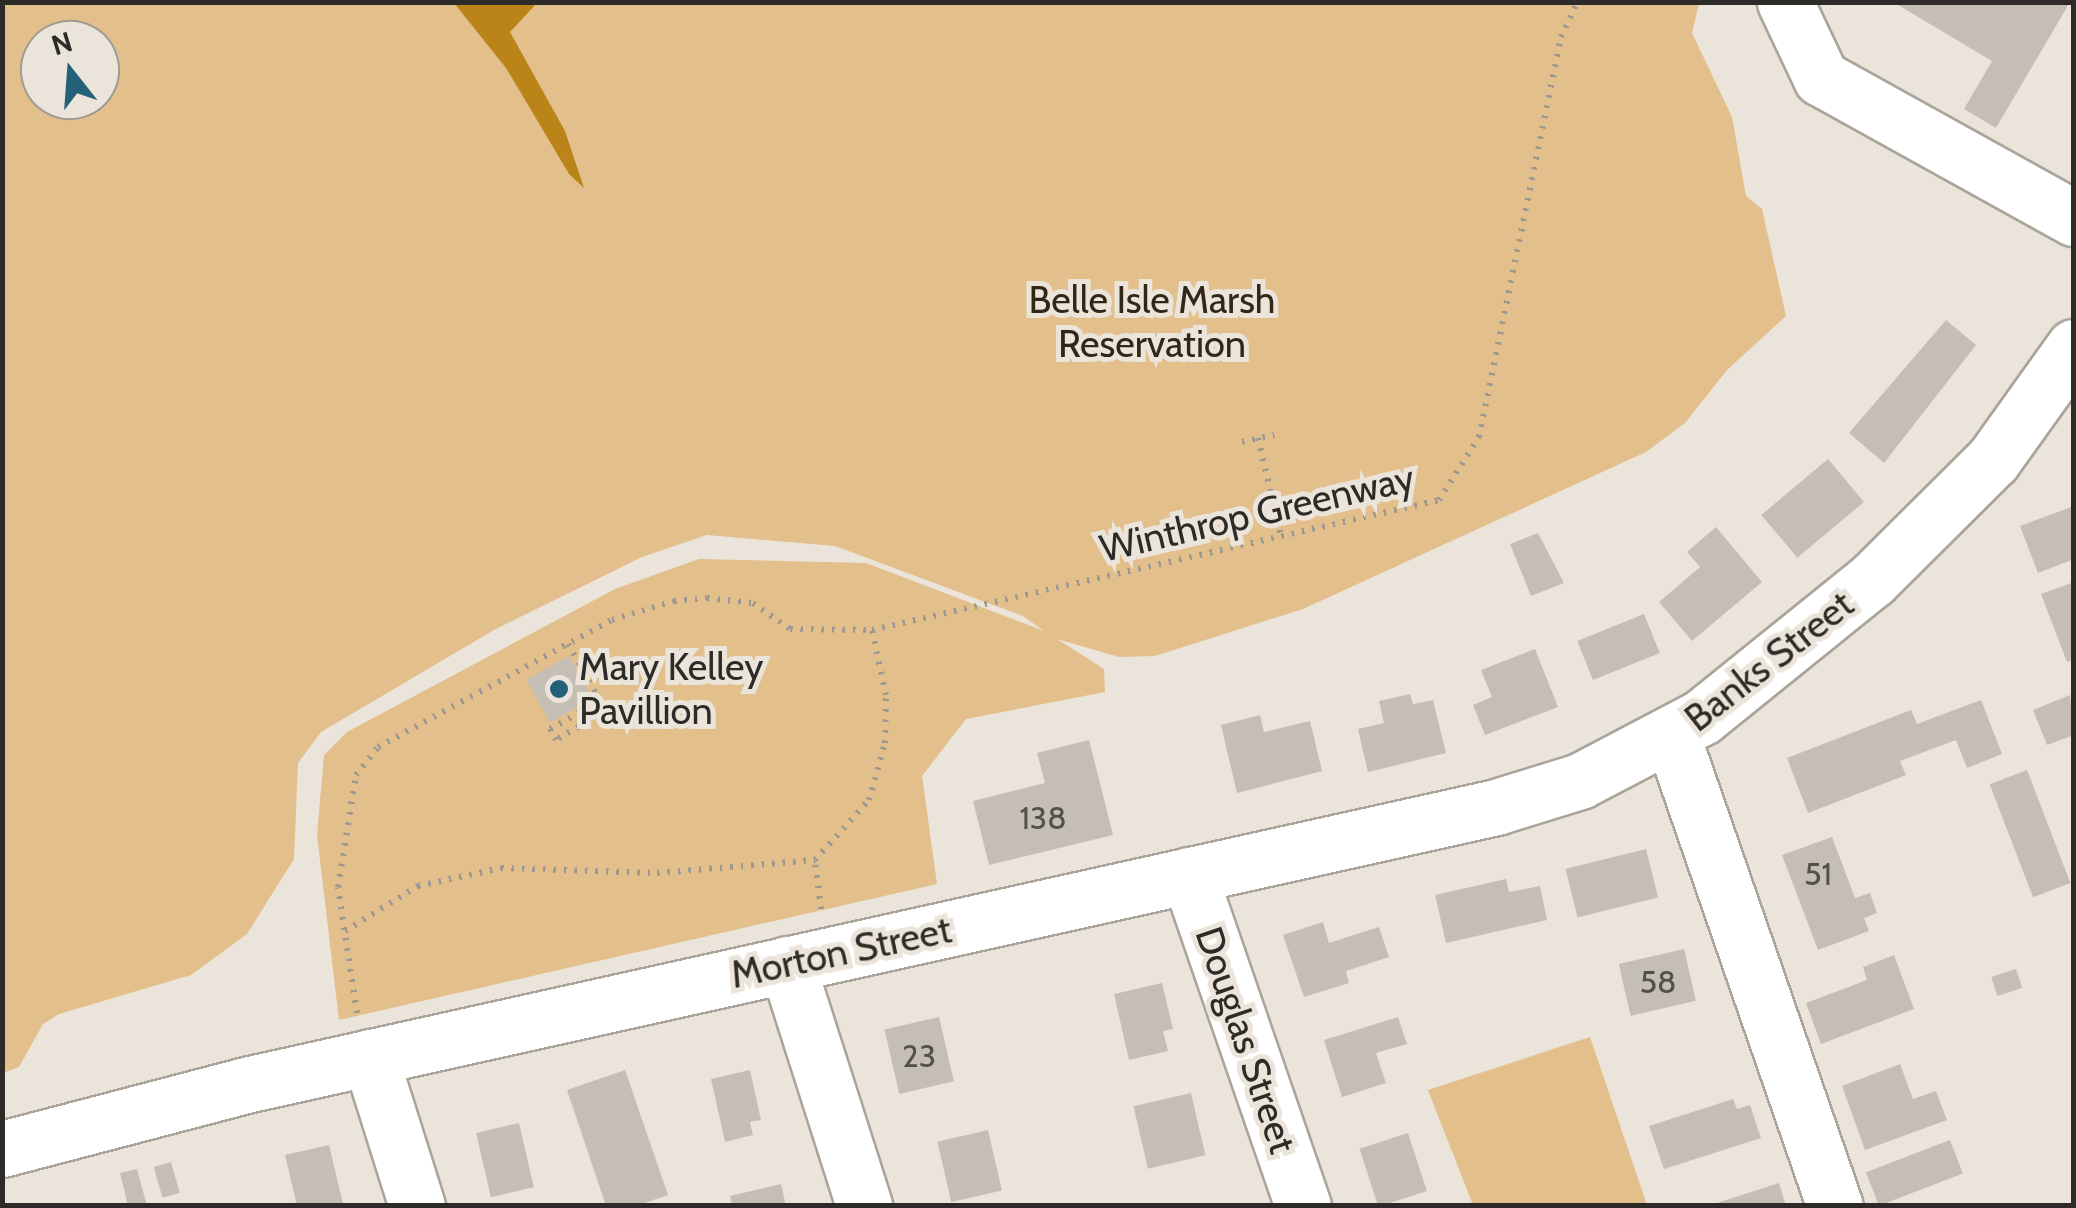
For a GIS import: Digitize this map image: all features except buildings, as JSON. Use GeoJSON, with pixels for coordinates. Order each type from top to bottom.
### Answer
{"type":"FeatureCollection","features":[{"type":"Feature","properties":{"kind":"street"},"geometry":{"type":"LineString","coordinates":[[1785,2],[1821,78],[2074,218]]}},
{"type":"Feature","properties":{"kind":"street","name":"Banks Street"},"geometry":{"type":"LineString","coordinates":[[1835,1206],[1672,736],[1730,696],[1912,544],[1993,460],[2074,347]]}},
{"type":"Feature","properties":{"kind":"street","name":"Morton Street"},"geometry":{"type":"LineString","coordinates":[[2,1148],[370,1057],[1539,795],[1672,736]]}},
{"type":"Feature","properties":{"kind":"street","name":"Douglas Street"},"geometry":{"type":"LineString","coordinates":[[1189,875],[1303,1206]]}},
{"type":"Feature","properties":{"kind":"street"},"geometry":{"type":"LineString","coordinates":[[807,960],[864,1206]]}},
{"type":"Feature","properties":{"kind":"street"},"geometry":{"type":"LineString","coordinates":[[370,1057],[417,1206]]}},
{"type":"Feature","properties":{"kind":"path","name":"Winthrop Greenway"},"geometry":{"type":"LineString","coordinates":[[370,1057],[338,887],[356,775],[378,747],[568,644],[634,611],[707,598],[753,603],[790,629],[872,630],[1438,500],[1479,437],[1562,38],[1578,2]]}},
{"type":"Feature","properties":{"kind":"path"},"geometry":{"type":"LineString","coordinates":[[1242,442],[1274,434]]}},
{"type":"Feature","properties":{"kind":"path"},"geometry":{"type":"LineString","coordinates":[[1258,438],[1280,536]]}},
{"type":"Feature","properties":{"kind":"path"},"geometry":{"type":"LineString","coordinates":[[807,960],[815,860],[869,800],[885,743],[886,695],[872,630]]}},
{"type":"Feature","properties":{"kind":"path"},"geometry":{"type":"LineString","coordinates":[[568,644],[606,711],[556,740],[550,729],[588,708],[586,703]]}},
{"type":"Feature","properties":{"kind":"path"},"geometry":{"type":"LineString","coordinates":[[345,932],[418,886],[501,868],[657,873],[815,860]]}},
{"type":"Feature","properties":{"kind":"green space","name":"Belle Isle Marsh Reservation"},"geometry":{"type":"Polygon","coordinates":[[[2,3],[1699,3],[1692,33],[1732,117],[1746,196],[1762,209],[1786,316],[1727,370],[1685,423],[1646,452],[1303,609],[1155,656],[1119,657],[1057,639],[1104,669],[1105,692],[966,719],[922,776],[937,884],[339,1020],[317,835],[324,755],[347,732],[615,589],[699,559],[866,563],[1044,631],[1023,616],[835,546],[707,535],[642,557],[494,630],[321,732],[298,763],[294,859],[247,934],[191,975],[59,1014],[43,1024],[19,1067],[3,1073],[2,3]]]}},
{"type":"Feature","properties":{"kind":"green space"},"geometry":{"type":"Polygon","coordinates":[[[1590,1037],[1647,1205],[1473,1205],[1428,1090],[1590,1037]]]}},
{"type":"Feature","properties":{"kind":"shaded area"},"geometry":{"type":"Polygon","coordinates":[[[454,3],[537,3],[510,32],[565,131],[584,188],[569,174],[506,68],[454,3]]]}},
{"type":"Feature","properties":{"kind":"place","name":"Mary Kelley Pavillion"},"geometry":{"type":"Point","coordinates":[559,689]}}]}
